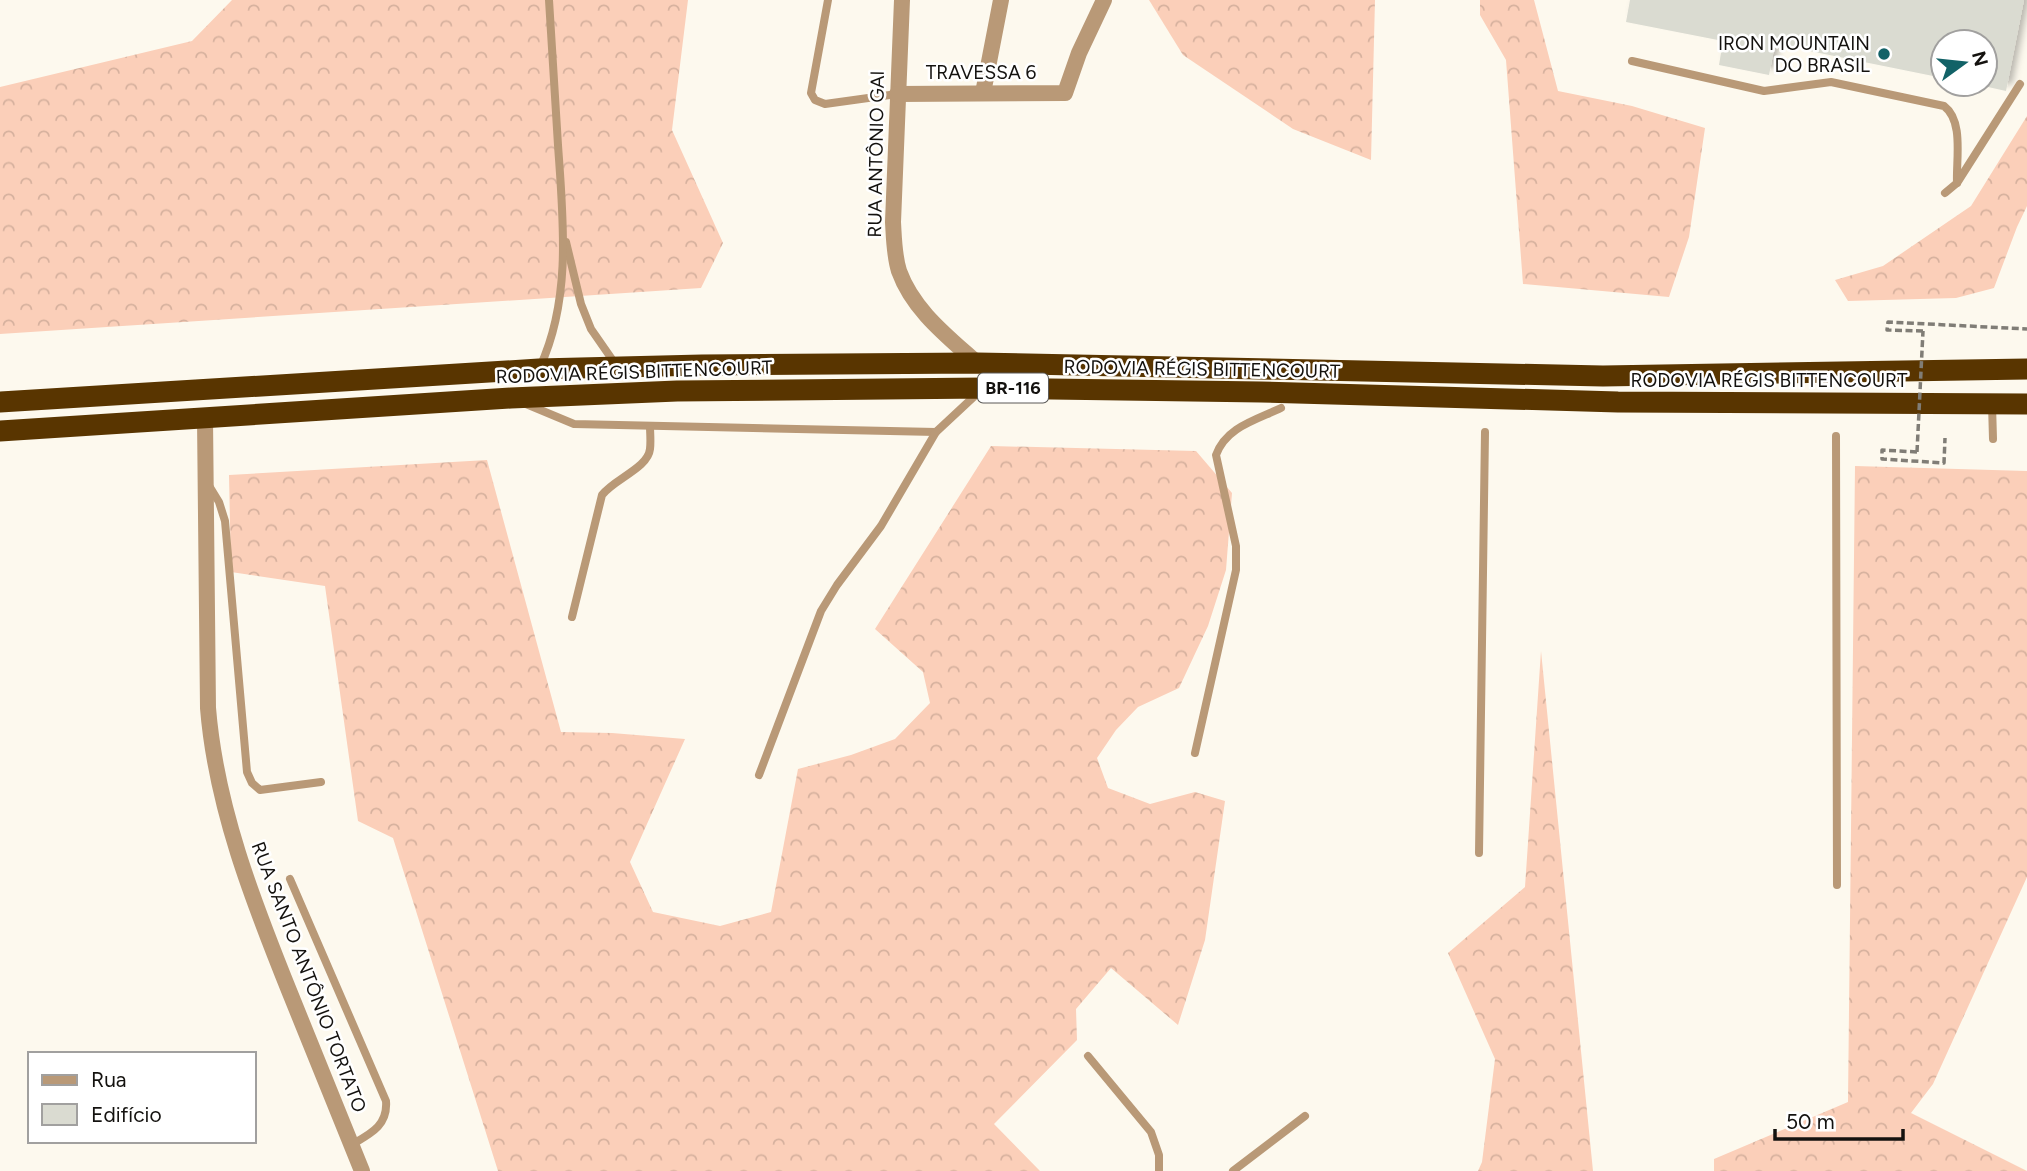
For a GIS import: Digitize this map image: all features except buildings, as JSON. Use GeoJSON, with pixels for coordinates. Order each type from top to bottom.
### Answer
{"type":"FeatureCollection","features":[{"type":"Feature","properties":{"kind":"highway","name":"RODOVIA RÉGIS BITTENCOURT"},"geometry":{"type":"LineString","coordinates":[[0,402],[539,369],[618,367],[977,362],[1604,376],[2027,369]]}},
{"type":"Feature","properties":{"kind":"highway","name":"RODOVIA RÉGIS BITTENCOURT"},"geometry":{"type":"LineString","coordinates":[[0,432],[511,398],[677,391],[984,388],[1618,402],[2027,404]]}},
{"type":"Feature","properties":{"kind":"street","name":"RUA ANTÔNIO GAI"},"geometry":{"type":"LineString","coordinates":[[902,0],[893,222],[899,270],[907,288],[937,328],[977,362]]}},
{"type":"Feature","properties":{"kind":"street"},"geometry":{"type":"LineString","coordinates":[[983,93],[1000,0]]}},
{"type":"Feature","properties":{"kind":"street","name":"TRAVESSA 6"},"geometry":{"type":"LineString","coordinates":[[897,94],[1065,93],[1083,43],[1104,0]]}},
{"type":"Feature","properties":{"kind":"street","name":"RUA SANTO ANTÔNIO TORTATO"},"geometry":{"type":"LineString","coordinates":[[205,419],[208,708],[221,792],[255,903],[362,1171]]}},
{"type":"Feature","properties":{"kind":"lane"},"geometry":{"type":"LineString","coordinates":[[539,369],[551,342],[557,317],[564,233],[549,0]]}},
{"type":"Feature","properties":{"kind":"lane"},"geometry":{"type":"LineString","coordinates":[[828,0],[811,93],[815,100],[825,104],[897,94]]}},
{"type":"Feature","properties":{"kind":"lane"},"geometry":{"type":"LineString","coordinates":[[1632,61],[1764,90],[1831,82],[1944,106],[1956,122],[1956,183]]}},
{"type":"Feature","properties":{"kind":"lane"},"geometry":{"type":"LineString","coordinates":[[1945,193],[1956,183],[2020,84]]}},
{"type":"Feature","properties":{"kind":"lane"},"geometry":{"type":"LineString","coordinates":[[564,233],[581,304],[591,329],[618,367]]}},
{"type":"Feature","properties":{"kind":"lane"},"geometry":{"type":"LineString","coordinates":[[759,775],[821,611],[836,584],[881,527],[936,432],[984,388]]}},
{"type":"Feature","properties":{"kind":"lane"},"geometry":{"type":"LineString","coordinates":[[511,398],[574,424],[936,432]]}},
{"type":"Feature","properties":{"kind":"lane"},"geometry":{"type":"LineString","coordinates":[[1992,404],[1993,439]]}},
{"type":"Feature","properties":{"kind":"lane"},"geometry":{"type":"LineString","coordinates":[[1195,753],[1236,570],[1236,546],[1216,455],[1221,441],[1234,430],[1281,408]]}},
{"type":"Feature","properties":{"kind":"lane"},"geometry":{"type":"LineString","coordinates":[[572,617],[602,495],[609,486],[645,462],[650,451],[650,426]]}},
{"type":"Feature","properties":{"kind":"lane"},"geometry":{"type":"LineString","coordinates":[[1479,853],[1485,432]]}},
{"type":"Feature","properties":{"kind":"lane"},"geometry":{"type":"LineString","coordinates":[[1836,436],[1837,885]]}},
{"type":"Feature","properties":{"kind":"lane"},"geometry":{"type":"LineString","coordinates":[[206,481],[219,502],[225,521],[247,772],[252,783],[260,790],[321,782]]}},
{"type":"Feature","properties":{"kind":"lane"},"geometry":{"type":"LineString","coordinates":[[290,879],[386,1101],[387,1111],[383,1122],[351,1145]]}},
{"type":"Feature","properties":{"kind":"lane"},"geometry":{"type":"LineString","coordinates":[[1088,1056],[1151,1132],[1159,1171]]}},
{"type":"Feature","properties":{"kind":"lane"},"geometry":{"type":"LineString","coordinates":[[1233,1171],[1305,1116]]}},
{"type":"Feature","properties":{"kind":"path"},"geometry":{"type":"LineString","coordinates":[[1945,438],[1944,463],[1882,459],[1882,450],[1917,452],[1923,331],[1887,330],[1888,322],[2027,329]]}},
{"type":"Feature","properties":{"kind":"green space"},"geometry":{"type":"Polygon","coordinates":[[[232,0],[688,0],[672,130],[723,243],[701,288],[0,334],[0,87],[192,41],[232,0]]]}},
{"type":"Feature","properties":{"kind":"green space"},"geometry":{"type":"Polygon","coordinates":[[[1149,0],[1375,0],[1371,160],[1293,129],[1183,55],[1149,0]]]}},
{"type":"Feature","properties":{"kind":"green space"},"geometry":{"type":"Polygon","coordinates":[[[1480,0],[1534,0],[1558,91],[1632,106],[1705,128],[1689,237],[1669,297],[1523,284],[1506,60],[1480,15],[1480,0]]]}},
{"type":"Feature","properties":{"kind":"green space"},"geometry":{"type":"Polygon","coordinates":[[[2027,116],[2027,206],[1994,288],[1956,298],[1848,301],[1835,280],[1883,266],[1971,206],[2027,116]]]}},
{"type":"Feature","properties":{"kind":"green space"},"geometry":{"type":"Polygon","coordinates":[[[991,446],[1196,451],[1232,493],[1226,570],[1208,626],[1179,688],[1138,707],[1116,730],[1097,758],[1108,788],[1150,804],[1195,792],[1225,801],[1205,940],[1178,1025],[1111,968],[1076,1009],[1077,1040],[994,1124],[1040,1171],[498,1171],[393,838],[358,821],[325,586],[231,572],[229,475],[487,460],[561,732],[685,739],[630,862],[653,912],[720,926],[771,912],[798,769],[851,755],[895,739],[930,703],[923,672],[875,629],[991,446]]]}},
{"type":"Feature","properties":{"kind":"green space"},"geometry":{"type":"Polygon","coordinates":[[[1855,466],[2027,471],[2027,877],[1933,1084],[1911,1113],[2027,1171],[1714,1171],[1714,1159],[1848,1102],[1855,466]]]}},
{"type":"Feature","properties":{"kind":"green space"},"geometry":{"type":"Polygon","coordinates":[[[1541,651],[1593,1171],[1478,1171],[1482,1162],[1495,1059],[1448,953],[1525,887],[1541,651]]]}},
{"type":"Feature","properties":{"kind":"place","name":"IRON MOUNTAIN DO BRASIL"},"geometry":{"type":"Point","coordinates":[1884,54]}}]}
